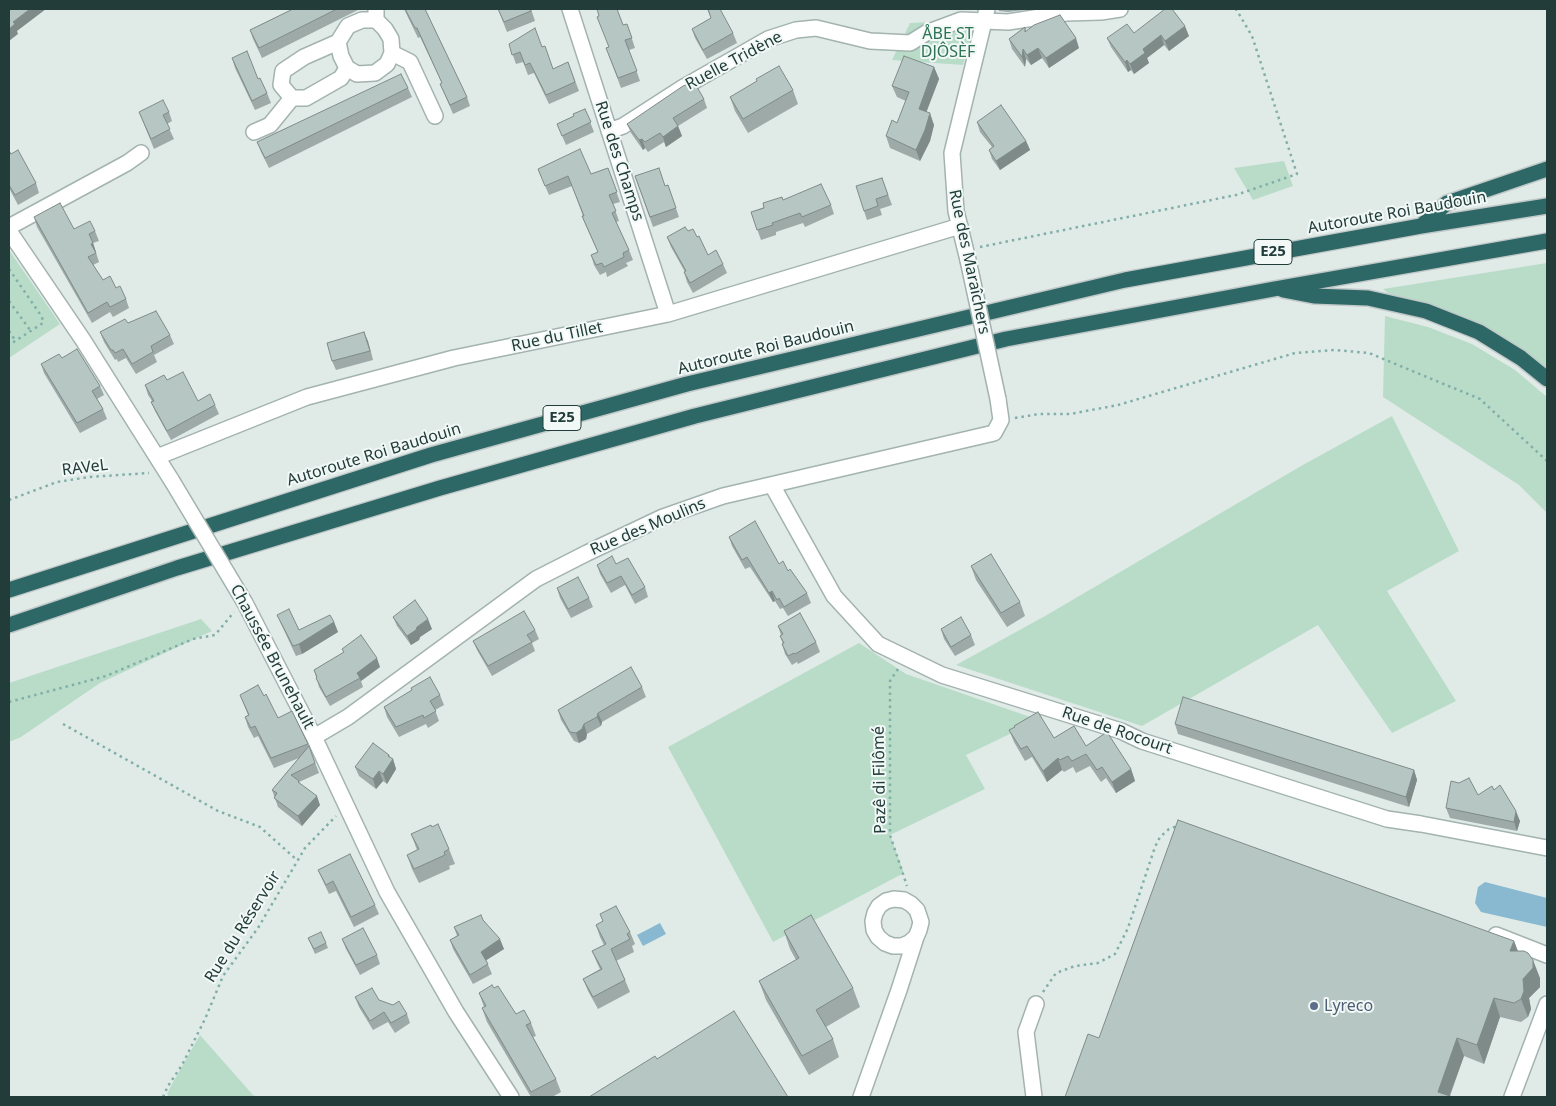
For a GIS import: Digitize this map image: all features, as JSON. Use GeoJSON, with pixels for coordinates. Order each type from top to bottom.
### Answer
{"type":"FeatureCollection","features":[{"type":"Feature","properties":{"kind":"highway"},"geometry":{"type":"LineString","coordinates":[[1421,226],[1447,202],[1547,169]]}},
{"type":"Feature","properties":{"kind":"highway","name":"Autoroute Roi Baudouin"},"geometry":{"type":"LineString","coordinates":[[9,590],[431,455],[686,384],[1125,280],[1421,226],[1547,206]]}},
{"type":"Feature","properties":{"kind":"highway","name":"E25"},"geometry":{"type":"LineString","coordinates":[[9,625],[177,568],[450,485],[694,416],[1006,340],[1274,289],[1547,241]]}},
{"type":"Feature","properties":{"kind":"highway"},"geometry":{"type":"LineString","coordinates":[[1274,289],[1314,296],[1368,298],[1426,311],[1479,332],[1521,358],[1547,378]]}},
{"type":"Feature","properties":{"kind":"street","name":"Rue des Champs"},"geometry":{"type":"LineString","coordinates":[[570,9],[668,314]]}},
{"type":"Feature","properties":{"kind":"street","name":"Ruelle Tridène"},"geometry":{"type":"LineString","coordinates":[[609,131],[623,126],[682,88],[768,39],[796,30],[816,28],[870,41],[910,43],[926,33],[961,20],[985,15],[1008,22],[1066,13],[1101,12],[1120,9]]}},
{"type":"Feature","properties":{"kind":"street"},"geometry":{"type":"LineString","coordinates":[[376,15],[391,39],[392,53],[388,64],[375,73],[357,74],[347,68],[341,56],[338,42],[348,26],[376,15]]}},
{"type":"Feature","properties":{"kind":"street","name":"Rue des Maraîchers"},"geometry":{"type":"LineString","coordinates":[[985,15],[952,153],[953,179],[960,226],[1001,420]]}},
{"type":"Feature","properties":{"kind":"street"},"geometry":{"type":"LineString","coordinates":[[292,98],[282,84],[283,71],[304,57],[338,42]]}},
{"type":"Feature","properties":{"kind":"street"},"geometry":{"type":"LineString","coordinates":[[392,53],[410,62],[435,116]]}},
{"type":"Feature","properties":{"kind":"street"},"geometry":{"type":"LineString","coordinates":[[292,98],[306,98],[341,78],[347,68]]}},
{"type":"Feature","properties":{"kind":"street"},"geometry":{"type":"LineString","coordinates":[[254,132],[270,125],[292,98]]}},
{"type":"Feature","properties":{"kind":"street"},"geometry":{"type":"LineString","coordinates":[[9,227],[127,163],[141,153]]}},
{"type":"Feature","properties":{"kind":"street","name":"Rue du Tillet"},"geometry":{"type":"LineString","coordinates":[[157,457],[308,397],[454,358],[668,314],[960,226]]}},
{"type":"Feature","properties":{"kind":"street","name":"Chaussée Brunehault"},"geometry":{"type":"LineString","coordinates":[[9,232],[83,340],[169,476],[246,604],[314,737],[387,892],[456,1012],[511,1097]]}},
{"type":"Feature","properties":{"kind":"street","name":"Rue des Moulins"},"geometry":{"type":"LineString","coordinates":[[314,737],[348,717],[536,579],[663,517],[723,496],[994,433],[1001,420]]}},
{"type":"Feature","properties":{"kind":"street","name":"Rue de Rocourt"},"geometry":{"type":"LineString","coordinates":[[772,485],[834,596],[878,644],[942,675],[1122,731],[1142,741],[1386,819],[1547,848]]}},
{"type":"Feature","properties":{"kind":"street"},"geometry":{"type":"LineString","coordinates":[[861,1097],[920,930],[921,922],[917,910],[904,900],[894,899],[886,901],[879,906],[873,921],[874,930],[878,937],[886,944],[902,946],[916,938]]}},
{"type":"Feature","properties":{"kind":"street"},"geometry":{"type":"LineString","coordinates":[[1480,929],[1547,955]]}},
{"type":"Feature","properties":{"kind":"street"},"geometry":{"type":"LineString","coordinates":[[1034,1097],[1026,1032],[1036,1004]]}},
{"type":"Feature","properties":{"kind":"street"},"geometry":{"type":"LineString","coordinates":[[1512,1097],[1547,1004]]}},
{"type":"Feature","properties":{"kind":"path"},"geometry":{"type":"LineString","coordinates":[[964,244],[981,247],[1236,195],[1297,174],[1252,36],[1236,9]]}},
{"type":"Feature","properties":{"kind":"path"},"geometry":{"type":"LineString","coordinates":[[9,269],[42,317],[42,323],[9,345]]}},
{"type":"Feature","properties":{"kind":"path"},"geometry":{"type":"LineString","coordinates":[[9,301],[30,330]]}},
{"type":"Feature","properties":{"kind":"path"},"geometry":{"type":"LineString","coordinates":[[9,331],[15,340]]}},
{"type":"Feature","properties":{"kind":"path"},"geometry":{"type":"LineString","coordinates":[[1001,420],[1039,414],[1070,414],[1118,405],[1295,353],[1335,350],[1370,353],[1480,399],[1547,461]]}},
{"type":"Feature","properties":{"kind":"path","name":"RAVeL"},"geometry":{"type":"LineString","coordinates":[[9,500],[57,482],[89,477],[169,476]]}},
{"type":"Feature","properties":{"kind":"path"},"geometry":{"type":"LineString","coordinates":[[9,702],[106,676],[194,639],[215,635],[234,612],[246,604]]}},
{"type":"Feature","properties":{"kind":"path","name":"Pazê di Filômé"},"geometry":{"type":"LineString","coordinates":[[906,658],[890,681],[890,835],[904,872],[911,904]]}},
{"type":"Feature","properties":{"kind":"path"},"geometry":{"type":"LineString","coordinates":[[63,724],[218,811],[260,827],[298,860]]}},
{"type":"Feature","properties":{"kind":"path","name":"Rue du Réservoir"},"geometry":{"type":"LineString","coordinates":[[163,1097],[182,1065],[205,1019],[222,976],[258,928],[305,848],[346,806]]}},
{"type":"Feature","properties":{"kind":"path"},"geometry":{"type":"LineString","coordinates":[[1036,1004],[1046,985],[1056,973],[1075,966],[1098,962],[1115,954],[1128,928],[1157,842],[1169,829],[1178,825]]}},
{"type":"Feature","properties":{"kind":"green space","name":"ÅBE ST DJÔSÈF"},"geometry":{"type":"Polygon","coordinates":[[[976,20],[963,65],[892,60],[910,23],[976,20]]]}},
{"type":"Feature","properties":{"kind":"green space"},"geometry":{"type":"Polygon","coordinates":[[[1284,161],[1293,186],[1253,200],[1234,168],[1284,161]]]}},
{"type":"Feature","properties":{"kind":"green space"},"geometry":{"type":"Polygon","coordinates":[[[9,250],[60,324],[9,358],[9,250]]]}},
{"type":"Feature","properties":{"kind":"green space"},"geometry":{"type":"Polygon","coordinates":[[[1547,263],[1547,370],[1527,353],[1481,325],[1438,308],[1388,293],[1383,289],[1547,263]]]}},
{"type":"Feature","properties":{"kind":"green space"},"geometry":{"type":"Polygon","coordinates":[[[1385,316],[1428,327],[1472,344],[1515,370],[1547,397],[1547,513],[1519,485],[1383,397],[1385,316]]]}},
{"type":"Feature","properties":{"kind":"green space"},"geometry":{"type":"Polygon","coordinates":[[[1392,416],[1459,551],[1387,591],[1456,701],[1392,733],[1318,625],[1142,726],[956,665],[1045,616],[1301,466],[1392,416]]]}},
{"type":"Feature","properties":{"kind":"green space"},"geometry":{"type":"Polygon","coordinates":[[[201,619],[212,631],[100,683],[21,737],[9,742],[9,683],[201,619]]]}},
{"type":"Feature","properties":{"kind":"green space"},"geometry":{"type":"Polygon","coordinates":[[[859,643],[906,674],[1039,720],[966,755],[985,789],[890,835],[904,873],[773,942],[668,747],[859,643]]]}},
{"type":"Feature","properties":{"kind":"green space"},"geometry":{"type":"Polygon","coordinates":[[[200,1035],[253,1095],[258,1097],[169,1097],[167,1094],[172,1084],[200,1035]]]}},
{"type":"Feature","properties":{"kind":"water"},"geometry":{"type":"Polygon","coordinates":[[[1485,882],[1547,898],[1547,927],[1481,912],[1475,903],[1478,887],[1485,882]]]}},
{"type":"Feature","properties":{"kind":"water"},"geometry":{"type":"Polygon","coordinates":[[[660,923],[666,934],[643,946],[637,935],[660,923]]]}},
{"type":"Feature","properties":{"kind":"building"},"geometry":{"type":"Polygon","coordinates":[[[9,9],[30,9],[13,22],[15,24],[9,29],[9,9]]]}},
{"type":"Feature","properties":{"kind":"building"},"geometry":{"type":"Polygon","coordinates":[[[293,9],[337,9],[259,48],[250,30],[293,9]]]}},
{"type":"Feature","properties":{"kind":"building"},"geometry":{"type":"Polygon","coordinates":[[[405,9],[425,9],[467,97],[450,105],[417,28],[415,28],[405,9]]]}},
{"type":"Feature","properties":{"kind":"building"},"geometry":{"type":"Polygon","coordinates":[[[498,9],[531,9],[531,11],[504,22],[498,9]]]}},
{"type":"Feature","properties":{"kind":"building"},"geometry":{"type":"Polygon","coordinates":[[[597,9],[617,9],[623,25],[627,24],[632,38],[625,40],[637,71],[618,78],[606,48],[609,47],[597,17],[599,16],[597,9]]]}},
{"type":"Feature","properties":{"kind":"building"},"geometry":{"type":"Polygon","coordinates":[[[708,9],[720,9],[733,33],[703,50],[692,29],[711,18],[708,9]]]}},
{"type":"Feature","properties":{"kind":"building"},"geometry":{"type":"Polygon","coordinates":[[[1165,9],[1172,9],[1185,26],[1165,41],[1161,35],[1143,49],[1145,53],[1130,64],[1127,60],[1125,62],[1107,38],[1127,24],[1134,33],[1165,9]]]}},
{"type":"Feature","properties":{"kind":"building"},"geometry":{"type":"Polygon","coordinates":[[[1060,15],[1076,38],[1046,58],[1038,48],[1027,55],[1023,49],[1022,57],[1009,39],[1025,27],[1025,32],[1034,25],[1060,15]]]}},
{"type":"Feature","properties":{"kind":"building"},"geometry":{"type":"Polygon","coordinates":[[[535,28],[542,47],[545,46],[553,69],[568,62],[575,82],[546,95],[530,63],[525,65],[520,52],[512,55],[509,44],[535,28]]]}},
{"type":"Feature","properties":{"kind":"building"},"geometry":{"type":"Polygon","coordinates":[[[247,51],[258,79],[260,78],[267,93],[252,101],[232,58],[247,51]]]}},
{"type":"Feature","properties":{"kind":"building"},"geometry":{"type":"Polygon","coordinates":[[[904,56],[934,67],[919,109],[930,113],[916,150],[886,136],[892,120],[897,123],[909,92],[892,86],[904,56]]]}},
{"type":"Feature","properties":{"kind":"building"},"geometry":{"type":"Polygon","coordinates":[[[779,66],[793,90],[743,119],[730,97],[779,66]]]}},
{"type":"Feature","properties":{"kind":"building"},"geometry":{"type":"Polygon","coordinates":[[[401,74],[408,88],[265,158],[257,142],[401,74]]]}},
{"type":"Feature","properties":{"kind":"building"},"geometry":{"type":"Polygon","coordinates":[[[694,82],[704,99],[673,118],[678,126],[663,137],[660,133],[645,142],[642,139],[639,140],[627,124],[683,86],[694,82]]]}},
{"type":"Feature","properties":{"kind":"building"},"geometry":{"type":"Polygon","coordinates":[[[163,100],[169,112],[163,115],[170,129],[151,139],[139,112],[163,100]]]}},
{"type":"Feature","properties":{"kind":"building"},"geometry":{"type":"Polygon","coordinates":[[[1001,105],[1026,141],[996,161],[989,150],[994,146],[977,122],[1001,105]]]}},
{"type":"Feature","properties":{"kind":"building"},"geometry":{"type":"Polygon","coordinates":[[[585,109],[591,122],[562,136],[557,124],[585,109]]]}},
{"type":"Feature","properties":{"kind":"building"},"geometry":{"type":"Polygon","coordinates":[[[580,149],[591,174],[608,168],[617,192],[609,195],[616,211],[612,213],[629,250],[623,253],[624,257],[604,267],[602,263],[596,265],[591,255],[598,252],[582,216],[584,216],[568,176],[545,186],[538,169],[580,149]]]}},
{"type":"Feature","properties":{"kind":"building"},"geometry":{"type":"Polygon","coordinates":[[[18,150],[36,183],[15,195],[9,185],[9,151],[11,154],[18,150]]]}},
{"type":"Feature","properties":{"kind":"building"},"geometry":{"type":"Polygon","coordinates":[[[659,168],[665,186],[668,185],[676,208],[650,217],[635,176],[659,168]]]}},
{"type":"Feature","properties":{"kind":"building"},"geometry":{"type":"Polygon","coordinates":[[[882,178],[888,195],[876,199],[878,206],[864,211],[856,186],[882,178]]]}},
{"type":"Feature","properties":{"kind":"building"},"geometry":{"type":"Polygon","coordinates":[[[821,184],[831,205],[802,217],[800,213],[757,230],[751,212],[764,208],[763,203],[782,197],[783,200],[821,184]]]}},
{"type":"Feature","properties":{"kind":"building"},"geometry":{"type":"Polygon","coordinates":[[[60,203],[74,229],[90,221],[95,231],[89,234],[93,243],[91,244],[96,253],[88,257],[103,280],[110,276],[116,288],[120,286],[126,299],[110,307],[107,302],[88,313],[34,217],[60,203]]]}},
{"type":"Feature","properties":{"kind":"building"},"geometry":{"type":"Polygon","coordinates":[[[685,227],[688,231],[693,229],[697,237],[699,236],[708,255],[716,250],[723,264],[690,283],[684,272],[686,271],[667,237],[685,227]]]}},
{"type":"Feature","properties":{"kind":"building"},"geometry":{"type":"Polygon","coordinates":[[[156,311],[170,335],[151,346],[153,352],[132,364],[123,349],[115,353],[111,350],[100,332],[125,319],[128,323],[156,311]]]}},
{"type":"Feature","properties":{"kind":"building"},"geometry":{"type":"Polygon","coordinates":[[[364,332],[370,351],[332,361],[327,343],[364,332]]]}},
{"type":"Feature","properties":{"kind":"building"},"geometry":{"type":"Polygon","coordinates":[[[77,349],[100,386],[92,391],[103,409],[77,423],[41,364],[59,354],[62,358],[77,349]]]}},
{"type":"Feature","properties":{"kind":"building"},"geometry":{"type":"Polygon","coordinates":[[[183,372],[198,401],[210,394],[215,405],[167,431],[151,402],[154,401],[145,385],[164,375],[167,380],[183,372]]]}},
{"type":"Feature","properties":{"kind":"building"},"geometry":{"type":"Polygon","coordinates":[[[755,521],[779,564],[783,561],[788,571],[790,569],[807,593],[784,607],[772,591],[769,593],[747,557],[742,560],[729,537],[755,521]]]}},
{"type":"Feature","properties":{"kind":"building"},"geometry":{"type":"Polygon","coordinates":[[[991,554],[1020,602],[1001,613],[971,566],[991,554]]]}},
{"type":"Feature","properties":{"kind":"building"},"geometry":{"type":"Polygon","coordinates":[[[612,556],[616,564],[628,558],[645,587],[632,595],[621,576],[607,583],[597,565],[612,556]]]}},
{"type":"Feature","properties":{"kind":"building"},"geometry":{"type":"Polygon","coordinates":[[[578,577],[589,598],[568,609],[557,588],[578,577]]]}},
{"type":"Feature","properties":{"kind":"building"},"geometry":{"type":"Polygon","coordinates":[[[415,600],[428,619],[407,636],[393,617],[415,600]]]}},
{"type":"Feature","properties":{"kind":"building"},"geometry":{"type":"Polygon","coordinates":[[[289,609],[299,630],[330,615],[334,622],[293,646],[277,615],[289,609]]]}},
{"type":"Feature","properties":{"kind":"building"},"geometry":{"type":"Polygon","coordinates":[[[524,611],[535,630],[527,635],[532,642],[488,666],[473,641],[524,611]]]}},
{"type":"Feature","properties":{"kind":"building"},"geometry":{"type":"Polygon","coordinates":[[[800,613],[816,642],[788,656],[780,636],[783,634],[778,626],[800,613]]]}},
{"type":"Feature","properties":{"kind":"building"},"geometry":{"type":"Polygon","coordinates":[[[961,617],[971,635],[951,647],[941,629],[961,617]]]}},
{"type":"Feature","properties":{"kind":"building"},"geometry":{"type":"Polygon","coordinates":[[[361,635],[377,658],[357,673],[360,678],[326,697],[314,670],[344,652],[342,649],[361,635]]]}},
{"type":"Feature","properties":{"kind":"building"},"geometry":{"type":"Polygon","coordinates":[[[631,667],[642,687],[598,713],[597,717],[584,724],[582,729],[576,733],[570,732],[558,710],[631,667]]]}},
{"type":"Feature","properties":{"kind":"building"},"geometry":{"type":"Polygon","coordinates":[[[430,677],[440,695],[430,701],[436,711],[424,718],[423,715],[396,727],[384,707],[430,677]]]}},
{"type":"Feature","properties":{"kind":"building"},"geometry":{"type":"Polygon","coordinates":[[[258,685],[264,696],[266,694],[278,718],[292,711],[308,744],[271,758],[255,726],[251,728],[245,717],[249,715],[240,695],[258,685]]]}},
{"type":"Feature","properties":{"kind":"building"},"geometry":{"type":"Polygon","coordinates":[[[1183,697],[1414,770],[1406,797],[1175,724],[1183,697]]]}},
{"type":"Feature","properties":{"kind":"building"},"geometry":{"type":"Polygon","coordinates":[[[1038,712],[1054,738],[1074,726],[1086,746],[1107,732],[1131,769],[1112,782],[1102,767],[1097,770],[1086,754],[1072,761],[1068,756],[1060,760],[1058,758],[1043,771],[1027,746],[1021,749],[1009,730],[1038,712]]]}},
{"type":"Feature","properties":{"kind":"building"},"geometry":{"type":"Polygon","coordinates":[[[373,743],[393,759],[383,774],[379,771],[373,779],[355,767],[373,743]]]}},
{"type":"Feature","properties":{"kind":"building"},"geometry":{"type":"Polygon","coordinates":[[[309,746],[315,763],[291,775],[317,796],[298,816],[274,798],[277,793],[272,790],[309,746]]]}},
{"type":"Feature","properties":{"kind":"building"},"geometry":{"type":"Polygon","coordinates":[[[1469,778],[1478,795],[1492,786],[1494,790],[1500,785],[1516,811],[1514,822],[1446,808],[1451,781],[1459,783],[1469,778]]]}},
{"type":"Feature","properties":{"kind":"building","name":"Lyreco"},"geometry":{"type":"Polygon","coordinates":[[[1178,820],[1514,941],[1510,951],[1524,951],[1528,953],[1533,960],[1533,968],[1523,979],[1524,991],[1521,999],[1514,1003],[1494,998],[1477,1045],[1457,1038],[1438,1092],[1453,1097],[1065,1097],[1088,1034],[1099,1038],[1178,820]]]}},
{"type":"Feature","properties":{"kind":"building"},"geometry":{"type":"Polygon","coordinates":[[[438,824],[449,849],[444,852],[445,855],[414,869],[407,855],[419,849],[411,834],[438,824]]]}},
{"type":"Feature","properties":{"kind":"building"},"geometry":{"type":"Polygon","coordinates":[[[350,854],[375,905],[351,917],[333,881],[326,885],[318,870],[350,854]]]}},
{"type":"Feature","properties":{"kind":"building"},"geometry":{"type":"Polygon","coordinates":[[[616,906],[630,932],[627,934],[630,939],[611,949],[625,980],[593,997],[583,979],[602,969],[592,951],[606,944],[596,925],[603,921],[600,914],[616,906]]]}},
{"type":"Feature","properties":{"kind":"building"},"geometry":{"type":"Polygon","coordinates":[[[481,915],[483,920],[500,939],[481,952],[488,964],[470,975],[450,940],[459,935],[454,927],[481,915]]]}},
{"type":"Feature","properties":{"kind":"building"},"geometry":{"type":"Polygon","coordinates":[[[811,915],[853,988],[816,1010],[833,1039],[802,1056],[759,981],[799,958],[784,931],[811,915]]]}},
{"type":"Feature","properties":{"kind":"building"},"geometry":{"type":"Polygon","coordinates":[[[363,928],[377,955],[356,965],[342,939],[363,928]]]}},
{"type":"Feature","properties":{"kind":"building"},"geometry":{"type":"Polygon","coordinates":[[[321,932],[326,943],[314,949],[308,938],[321,932]]]}},
{"type":"Feature","properties":{"kind":"building"},"geometry":{"type":"Polygon","coordinates":[[[492,985],[494,988],[498,986],[516,1014],[524,1010],[531,1023],[526,1025],[556,1079],[531,1092],[482,1008],[486,1006],[479,993],[492,985]]]}},
{"type":"Feature","properties":{"kind":"building"},"geometry":{"type":"Polygon","coordinates":[[[372,988],[379,1000],[393,1005],[399,1001],[407,1014],[391,1023],[384,1012],[370,1021],[355,997],[372,988]]]}},
{"type":"Feature","properties":{"kind":"building"},"geometry":{"type":"Polygon","coordinates":[[[734,1011],[788,1097],[589,1097],[655,1056],[657,1059],[734,1011]]]}},
{"type":"Feature","properties":{"kind":"place","name":"Lyreco"},"geometry":{"type":"Point","coordinates":[1314,1006]}}]}
